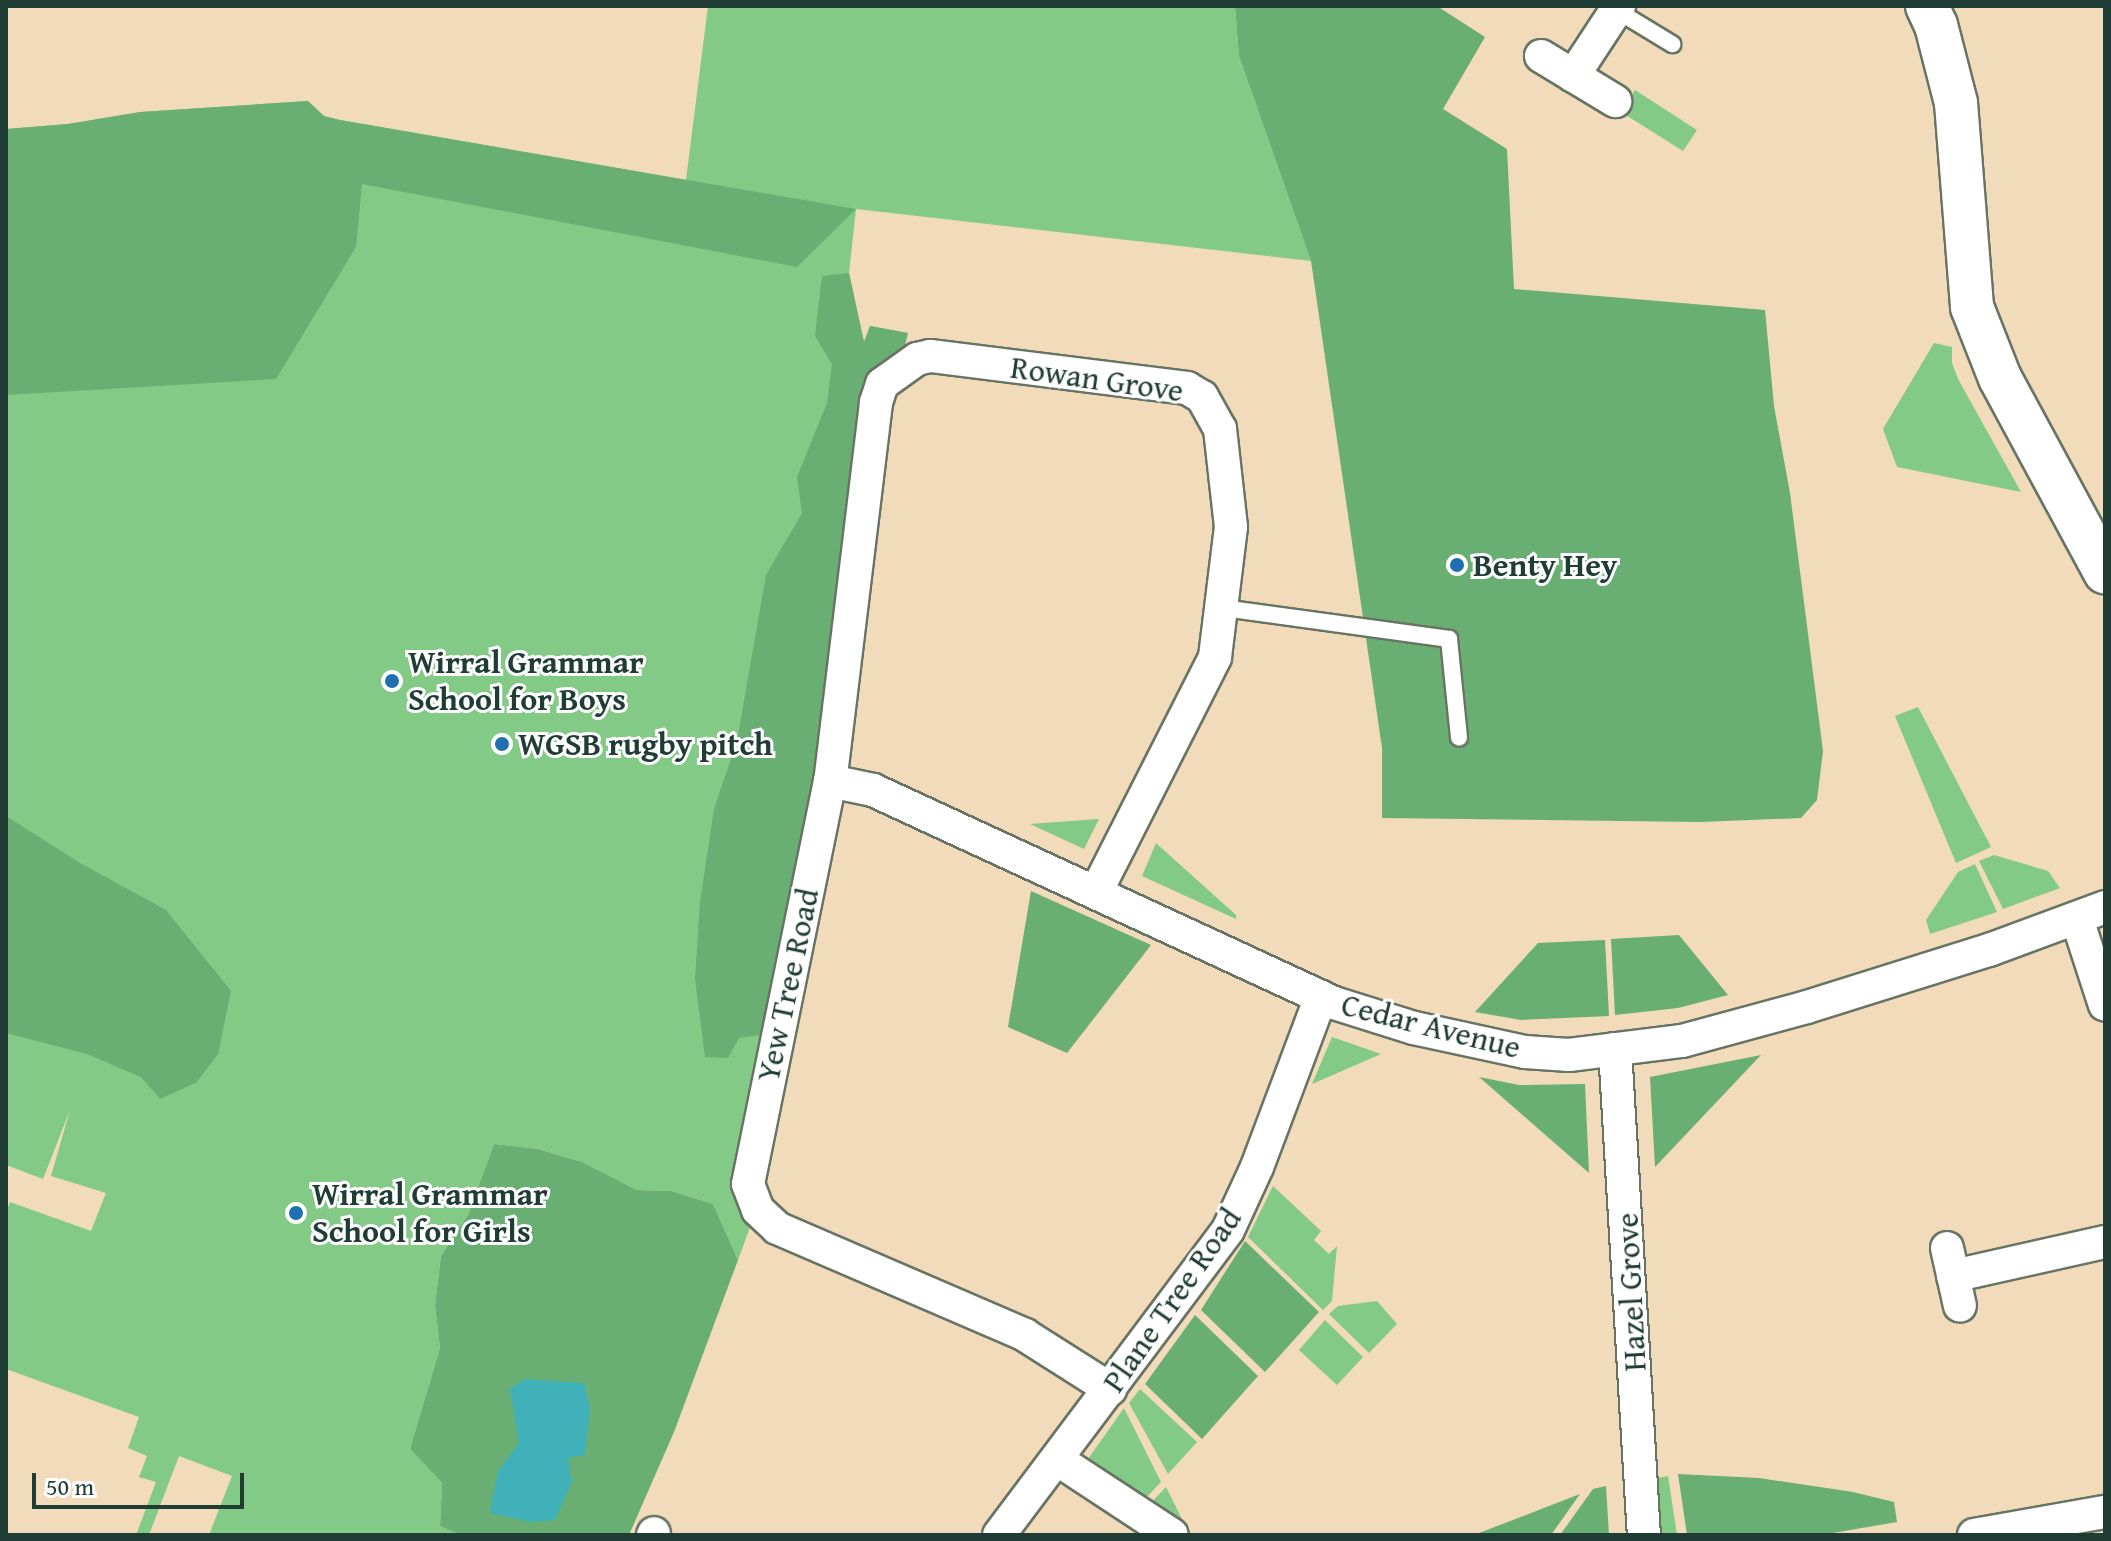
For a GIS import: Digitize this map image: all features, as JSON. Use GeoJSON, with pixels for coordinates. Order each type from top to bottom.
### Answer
{"type":"FeatureCollection","features":[{"type":"Feature","properties":{"kind":"street"},"geometry":{"type":"LineString","coordinates":[[1927,6],[1936,25],[1956,103],[1972,307],[2000,378],[2105,572]]}},
{"type":"Feature","properties":{"kind":"street"},"geometry":{"type":"LineString","coordinates":[[1573,76],[1617,8]]}},
{"type":"Feature","properties":{"kind":"street"},"geometry":{"type":"LineString","coordinates":[[1541,56],[1615,101]]}},
{"type":"Feature","properties":{"kind":"street","name":"Rowan Grove"},"geometry":{"type":"LineString","coordinates":[[896,371],[930,356],[1187,388],[1202,397],[1220,429],[1231,527],[1215,657],[1096,892]]}},
{"type":"Feature","properties":{"kind":"street","name":"Yew Tree Road"},"geometry":{"type":"LineString","coordinates":[[896,371],[882,384],[876,403],[830,781],[748,1184],[758,1210],[777,1228],[1025,1335],[1110,1389]]}},
{"type":"Feature","properties":{"kind":"street","name":"Cedar Avenue"},"geometry":{"type":"LineString","coordinates":[[830,781],[873,790],[1321,997],[1414,1028],[1486,1046],[1569,1055],[1682,1041],[1739,1027],[2091,913]]}},
{"type":"Feature","properties":{"kind":"street"},"geometry":{"type":"LineString","coordinates":[[2091,913],[2105,1005]]}},
{"type":"Feature","properties":{"kind":"street","name":"Plane Tree Road"},"geometry":{"type":"LineString","coordinates":[[999,1535],[1228,1230],[1257,1167],[1321,997]]}},
{"type":"Feature","properties":{"kind":"street","name":"Hazel Grove"},"geometry":{"type":"LineString","coordinates":[[1615,1049],[1644,1535]]}},
{"type":"Feature","properties":{"kind":"street"},"geometry":{"type":"LineString","coordinates":[[1953,1276],[2105,1242]]}},
{"type":"Feature","properties":{"kind":"street"},"geometry":{"type":"LineString","coordinates":[[1058,1460],[1172,1535]]}},
{"type":"Feature","properties":{"kind":"street"},"geometry":{"type":"LineString","coordinates":[[1974,1535],[2105,1512]]}},
{"type":"Feature","properties":{"kind":"lane"},"geometry":{"type":"LineString","coordinates":[[1617,8],[1672,44]]}},
{"type":"Feature","properties":{"kind":"lane"},"geometry":{"type":"LineString","coordinates":[[1223,608],[1449,639],[1459,737]]}},
{"type":"Feature","properties":{"kind":"green space","name":"Wirral Grammar School for Boys"},"geometry":{"type":"Polygon","coordinates":[[[708,6],[1235,6],[1239,56],[1311,261],[856,209],[849,273],[864,342],[870,326],[908,333],[873,377],[753,1219],[738,1260],[713,1204],[671,1191],[637,1190],[582,1162],[538,1149],[494,1144],[468,1215],[441,1256],[435,1305],[440,1348],[410,1449],[442,1483],[440,1526],[460,1535],[209,1535],[232,1476],[179,1456],[149,1535],[136,1535],[156,1482],[139,1477],[147,1456],[128,1448],[139,1417],[6,1369],[6,1213],[10,1202],[91,1231],[106,1193],[51,1176],[70,1110],[43,1179],[6,1165],[6,129],[68,124],[140,112],[308,101],[324,116],[340,120],[686,180],[708,6]]]}},
{"type":"Feature","properties":{"kind":"green space"},"geometry":{"type":"Polygon","coordinates":[[[1235,6],[1437,6],[1485,37],[1443,109],[1507,149],[1514,289],[1765,310],[1774,406],[1790,493],[1823,751],[1817,800],[1801,818],[1700,822],[1382,818],[1382,748],[1311,261],[1239,56],[1235,6]]]}},
{"type":"Feature","properties":{"kind":"green space"},"geometry":{"type":"Polygon","coordinates":[[[1635,90],[1697,130],[1683,151],[1621,112],[1635,90]]]}},
{"type":"Feature","properties":{"kind":"green space"},"geometry":{"type":"Polygon","coordinates":[[[308,101],[324,116],[340,120],[856,209],[797,267],[362,184],[356,247],[276,379],[6,395],[6,129],[68,124],[140,112],[308,101]]]}},
{"type":"Feature","properties":{"kind":"green space"},"geometry":{"type":"Polygon","coordinates":[[[849,273],[864,342],[870,326],[908,333],[902,357],[873,377],[818,782],[767,1034],[739,1038],[728,1058],[705,1057],[695,979],[700,902],[714,809],[737,741],[766,575],[802,513],[797,477],[827,403],[832,364],[815,336],[822,276],[849,273]]]}},
{"type":"Feature","properties":{"kind":"green space"},"geometry":{"type":"Polygon","coordinates":[[[1934,343],[1952,347],[1952,363],[1958,379],[2021,492],[1897,467],[1883,429],[1934,343]]]}},
{"type":"Feature","properties":{"kind":"green space"},"geometry":{"type":"Polygon","coordinates":[[[1918,707],[1991,847],[1956,863],[1895,716],[1918,707]]]}},
{"type":"Feature","properties":{"kind":"green space"},"geometry":{"type":"Polygon","coordinates":[[[6,816],[80,863],[166,910],[231,991],[218,1054],[197,1082],[160,1099],[141,1077],[87,1054],[6,1033],[6,816]]]}},
{"type":"Feature","properties":{"kind":"green space"},"geometry":{"type":"Polygon","coordinates":[[[1099,819],[1084,849],[1030,824],[1099,819]]]}},
{"type":"Feature","properties":{"kind":"green space"},"geometry":{"type":"Polygon","coordinates":[[[1156,843],[1236,915],[1236,919],[1142,876],[1156,843]]]}},
{"type":"Feature","properties":{"kind":"green space"},"geometry":{"type":"Polygon","coordinates":[[[1994,855],[2048,871],[2060,888],[2003,909],[1979,861],[1994,855]]]}},
{"type":"Feature","properties":{"kind":"green space"},"geometry":{"type":"Polygon","coordinates":[[[1975,864],[1997,912],[1930,934],[1926,920],[1958,872],[1975,864]]]}},
{"type":"Feature","properties":{"kind":"green space"},"geometry":{"type":"Polygon","coordinates":[[[1031,891],[1151,945],[1067,1053],[1008,1027],[1031,891]]]}},
{"type":"Feature","properties":{"kind":"green space"},"geometry":{"type":"Polygon","coordinates":[[[1679,935],[1728,995],[1678,1008],[1615,1015],[1611,939],[1679,935]]]}},
{"type":"Feature","properties":{"kind":"green space"},"geometry":{"type":"Polygon","coordinates":[[[1605,940],[1609,1016],[1521,1020],[1475,1012],[1538,943],[1605,940]]]}},
{"type":"Feature","properties":{"kind":"green space"},"geometry":{"type":"Polygon","coordinates":[[[1332,1037],[1381,1054],[1312,1084],[1332,1037]]]}},
{"type":"Feature","properties":{"kind":"green space"},"geometry":{"type":"Polygon","coordinates":[[[1761,1055],[1655,1167],[1650,1077],[1761,1055]]]}},
{"type":"Feature","properties":{"kind":"green space"},"geometry":{"type":"Polygon","coordinates":[[[1479,1077],[1519,1085],[1585,1084],[1589,1173],[1479,1077]]]}},
{"type":"Feature","properties":{"kind":"green space"},"geometry":{"type":"Polygon","coordinates":[[[494,1144],[538,1149],[582,1162],[637,1190],[671,1191],[713,1204],[738,1260],[674,1432],[629,1535],[460,1535],[440,1526],[442,1483],[410,1449],[440,1348],[435,1305],[441,1256],[468,1215],[494,1144]]]}},
{"type":"Feature","properties":{"kind":"green space"},"geometry":{"type":"Polygon","coordinates":[[[1273,1186],[1321,1231],[1314,1240],[1329,1254],[1337,1246],[1332,1301],[1323,1310],[1248,1237],[1273,1186]]]}},
{"type":"Feature","properties":{"kind":"green space"},"geometry":{"type":"Polygon","coordinates":[[[1245,1241],[1319,1312],[1265,1372],[1201,1310],[1245,1241]]]}},
{"type":"Feature","properties":{"kind":"green space"},"geometry":{"type":"Polygon","coordinates":[[[1377,1301],[1397,1324],[1369,1353],[1329,1314],[1338,1306],[1377,1301]]]}},
{"type":"Feature","properties":{"kind":"green space"},"geometry":{"type":"Polygon","coordinates":[[[1195,1315],[1258,1376],[1202,1439],[1145,1384],[1195,1315]]]}},
{"type":"Feature","properties":{"kind":"green space"},"geometry":{"type":"Polygon","coordinates":[[[1325,1320],[1363,1357],[1337,1385],[1299,1350],[1325,1320]]]}},
{"type":"Feature","properties":{"kind":"green space"},"geometry":{"type":"Polygon","coordinates":[[[1140,1389],[1197,1442],[1168,1474],[1129,1403],[1140,1389]]]}},
{"type":"Feature","properties":{"kind":"green space"},"geometry":{"type":"Polygon","coordinates":[[[1124,1408],[1161,1482],[1139,1505],[1093,1476],[1088,1459],[1124,1408]]]}},
{"type":"Feature","properties":{"kind":"green space"},"geometry":{"type":"Polygon","coordinates":[[[1678,1474],[1759,1478],[1853,1492],[1894,1502],[1897,1522],[1821,1535],[1687,1535],[1678,1474]]]}},
{"type":"Feature","properties":{"kind":"green space"},"geometry":{"type":"Polygon","coordinates":[[[1668,1476],[1677,1535],[1656,1535],[1653,1479],[1668,1476]]]}},
{"type":"Feature","properties":{"kind":"green space"},"geometry":{"type":"Polygon","coordinates":[[[1606,1486],[1609,1535],[1560,1535],[1593,1489],[1606,1486]]]}},
{"type":"Feature","properties":{"kind":"green space"},"geometry":{"type":"Polygon","coordinates":[[[1166,1487],[1190,1535],[1184,1535],[1145,1509],[1166,1487]]]}},
{"type":"Feature","properties":{"kind":"green space"},"geometry":{"type":"Polygon","coordinates":[[[1580,1494],[1551,1535],[1474,1535],[1580,1494]]]}},
{"type":"Feature","properties":{"kind":"water"},"geometry":{"type":"Polygon","coordinates":[[[525,1379],[584,1383],[590,1408],[585,1455],[568,1458],[572,1482],[555,1520],[531,1522],[490,1513],[498,1471],[519,1443],[510,1389],[525,1379]]]}},
{"type":"Feature","properties":{"kind":"place","name":"Benty Hey"},"geometry":{"type":"Point","coordinates":[1457,565]}},
{"type":"Feature","properties":{"kind":"place","name":"Wirral Grammar School for Boys"},"geometry":{"type":"Point","coordinates":[392,681]}},
{"type":"Feature","properties":{"kind":"place","name":"WGSB rugby pitch"},"geometry":{"type":"Point","coordinates":[502,744]}},
{"type":"Feature","properties":{"kind":"place","name":"Wirral Grammar School for Girls"},"geometry":{"type":"Point","coordinates":[296,1213]}}]}
